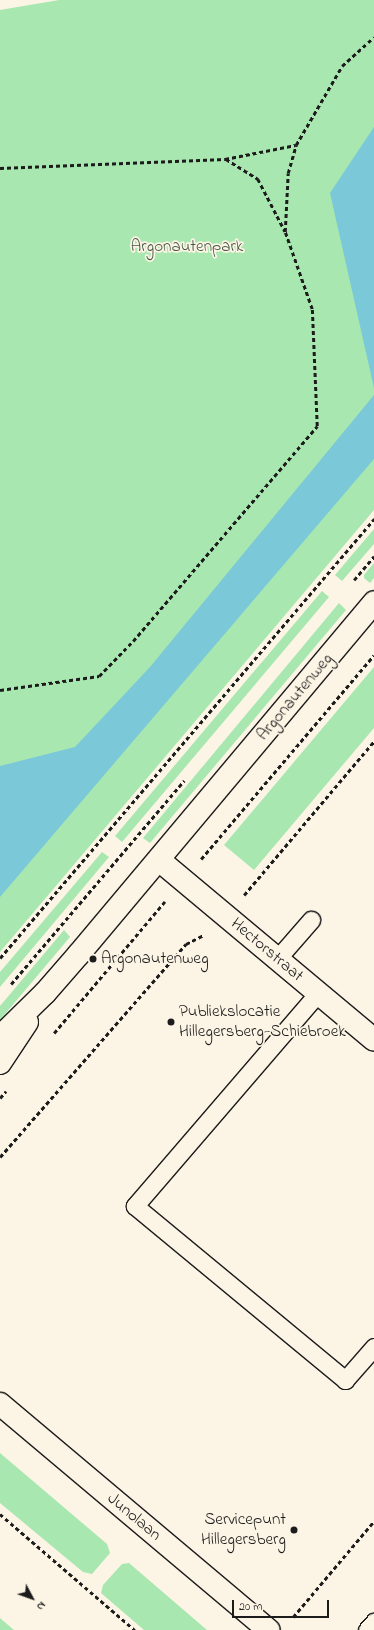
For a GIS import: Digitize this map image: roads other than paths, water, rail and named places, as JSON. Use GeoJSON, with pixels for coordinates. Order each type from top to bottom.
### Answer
{"type":"FeatureCollection","features":[{"type":"Feature","properties":{"kind":"street","name":"Argonautenweg"},"geometry":{"type":"LineString","coordinates":[[0,1037],[45,993],[159,860],[374,602]]}},
{"type":"Feature","properties":{"kind":"street","name":"Hectorstraat"},"geometry":{"type":"LineString","coordinates":[[159,860],[374,1040]]}},
{"type":"Feature","properties":{"kind":"street","name":"Argonautenweg"},"geometry":{"type":"LineString","coordinates":[[0,1063],[45,993]]}},
{"type":"Feature","properties":{"kind":"street","name":"Junolaan"},"geometry":{"type":"LineString","coordinates":[[0,1404],[268,1630]]}},
{"type":"Feature","properties":{"kind":"lane"},"geometry":{"type":"LineString","coordinates":[[277,959],[311,920]]}},
{"type":"Feature","properties":{"kind":"lane"},"geometry":{"type":"LineString","coordinates":[[318,993],[135,1206],[345,1380],[374,1347]]}},
{"type":"Feature","properties":{"kind":"lane"},"geometry":{"type":"LineString","coordinates":[[367,1630],[374,1622]]}},
{"type":"Feature","properties":{"kind":"water"},"geometry":{"type":"Polygon","coordinates":[[[374,127],[374,388],[330,193],[374,127]]]}},
{"type":"Feature","properties":{"kind":"water"},"geometry":{"type":"Polygon","coordinates":[[[374,395],[374,459],[0,897],[0,766],[75,747],[150,667],[374,395]]]}},
{"type":"Feature","properties":{"kind":"place","name":"Argonautenweg"},"geometry":{"type":"Point","coordinates":[93,959]}},
{"type":"Feature","properties":{"kind":"place","name":"Publiekslocatie Hillegersberg-Schiebroek"},"geometry":{"type":"Point","coordinates":[171,1022]}},
{"type":"Feature","properties":{"kind":"place","name":"Servicepunt Hillegersberg"},"geometry":{"type":"Point","coordinates":[294,1530]}},
{"type":"Feature","properties":{"kind":"park label","name":"Argonautenpark"},"geometry":{"type":"Point","coordinates":[187,247]}}]}
